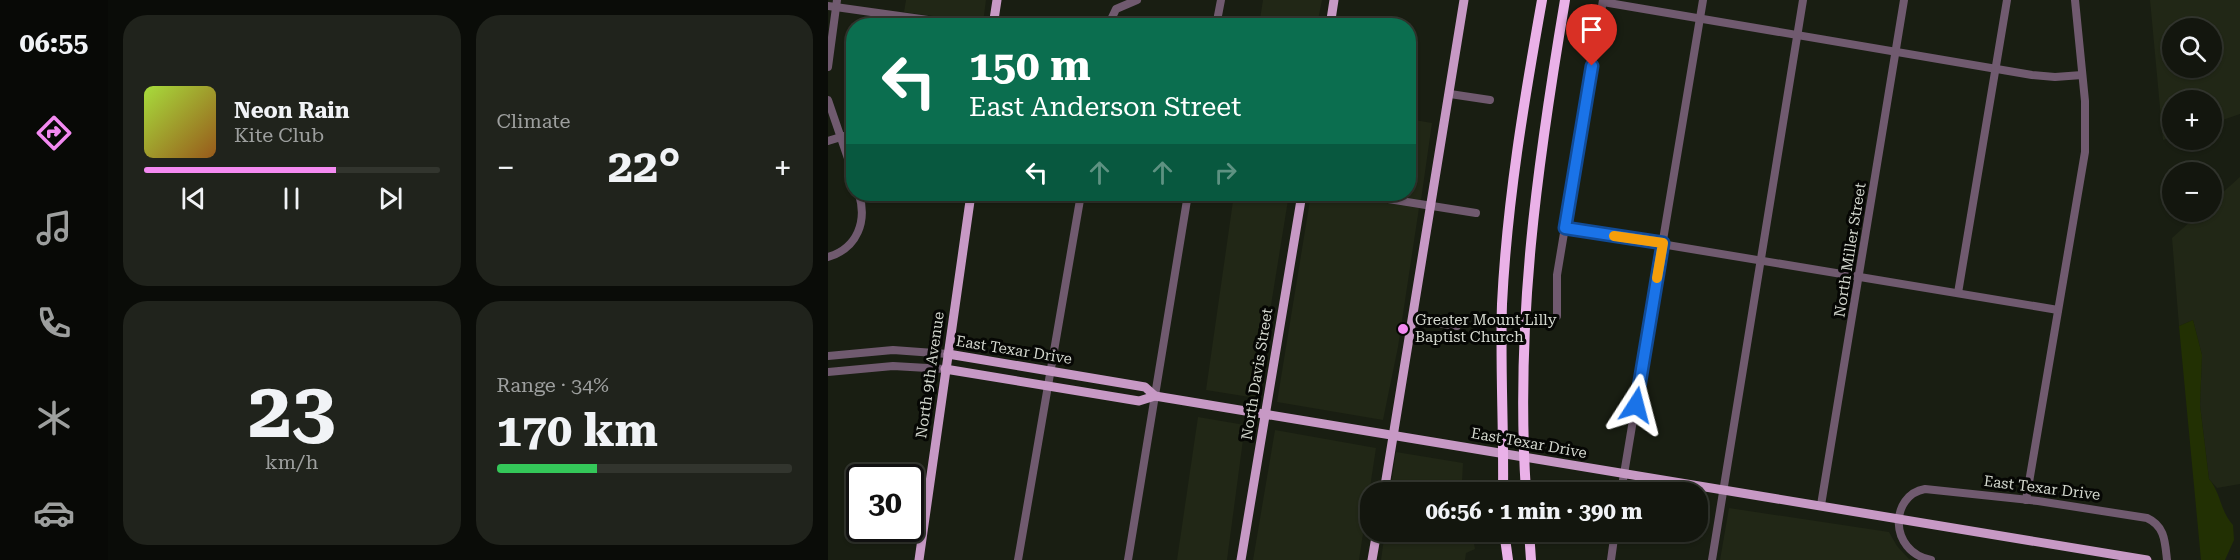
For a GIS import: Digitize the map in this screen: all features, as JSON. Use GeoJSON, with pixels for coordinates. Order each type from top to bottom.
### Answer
{"type":"FeatureCollection","features":[{"type":"Feature","properties":{"kind":"highway"},"geometry":{"type":"LineString","coordinates":[[1503,482],[1500,368],[1506,251],[1519,136],[1542,0]]}},
{"type":"Feature","properties":{"kind":"highway"},"geometry":{"type":"LineString","coordinates":[[1526,482],[1523,364],[1530,234],[1545,118],[1565,0]]}},
{"type":"Feature","properties":{"kind":"highway"},"geometry":{"type":"LineString","coordinates":[[1506,542],[1508,560]]}},
{"type":"Feature","properties":{"kind":"highway"},"geometry":{"type":"LineString","coordinates":[[1529,542],[1531,560]]}},
{"type":"Feature","properties":{"kind":"main road"},"geometry":{"type":"LineString","coordinates":[[994,18],[997,0]]}},
{"type":"Feature","properties":{"kind":"main road"},"geometry":{"type":"LineString","coordinates":[[1331,18],[1334,0]]}},
{"type":"Feature","properties":{"kind":"main road"},"geometry":{"type":"LineString","coordinates":[[1386,482],[1464,0]]}},
{"type":"Feature","properties":{"kind":"main road","name":"North 9th Avenue"},"geometry":{"type":"LineString","coordinates":[[919,560],[970,201]]}},
{"type":"Feature","properties":{"kind":"main road","name":"North Davis Street"},"geometry":{"type":"LineString","coordinates":[[1241,560],[1301,201]]}},
{"type":"Feature","properties":{"kind":"main road","name":"East Texar Drive"},"geometry":{"type":"LineString","coordinates":[[948,354],[1145,387],[1155,396]]}},
{"type":"Feature","properties":{"kind":"main road","name":"East Texar Drive"},"geometry":{"type":"LineString","coordinates":[[945,369],[1139,401],[1155,396],[2144,560]]}},
{"type":"Feature","properties":{"kind":"main road"},"geometry":{"type":"LineString","coordinates":[[1372,560],[1375,542]]}},
{"type":"Feature","properties":{"kind":"street"},"geometry":{"type":"LineString","coordinates":[[1112,18],[1116,9],[1137,0]]}},
{"type":"Feature","properties":{"kind":"street"},"geometry":{"type":"LineString","coordinates":[[1218,18],[1221,0]]}},
{"type":"Feature","properties":{"kind":"street"},"geometry":{"type":"LineString","coordinates":[[1623,482],[1703,0]]}},
{"type":"Feature","properties":{"kind":"street"},"geometry":{"type":"LineString","coordinates":[[1712,560],[1803,0]]}},
{"type":"Feature","properties":{"kind":"street","name":"North Miller Street"},"geometry":{"type":"LineString","coordinates":[[1821,505],[1904,0]]}},
{"type":"Feature","properties":{"kind":"street"},"geometry":{"type":"LineString","coordinates":[[1958,293],[2007,0]]}},
{"type":"Feature","properties":{"kind":"street"},"geometry":{"type":"LineString","coordinates":[[2026,500],[2085,152],[2082,75],[2075,0]]}},
{"type":"Feature","properties":{"kind":"street"},"geometry":{"type":"LineString","coordinates":[[1557,316],[1557,275],[1603,1],[1797,37],[1996,68],[2055,77],[2082,75]]}},
{"type":"Feature","properties":{"kind":"street"},"geometry":{"type":"LineString","coordinates":[[828,68],[834,4],[921,18]]}},
{"type":"Feature","properties":{"kind":"street"},"geometry":{"type":"LineString","coordinates":[[1449,94],[1490,100]]}},
{"type":"Feature","properties":{"kind":"street"},"geometry":{"type":"LineString","coordinates":[[828,100],[846,154]]}},
{"type":"Feature","properties":{"kind":"street"},"geometry":{"type":"LineString","coordinates":[[828,141],[846,135]]}},
{"type":"Feature","properties":{"kind":"street"},"geometry":{"type":"LineString","coordinates":[[828,256],[845,250],[857,236],[863,212],[861,201]]}},
{"type":"Feature","properties":{"kind":"street"},"geometry":{"type":"LineString","coordinates":[[1018,560],[1053,371],[1080,201]]}},
{"type":"Feature","properties":{"kind":"street"},"geometry":{"type":"LineString","coordinates":[[1128,560],[1187,201]]}},
{"type":"Feature","properties":{"kind":"street"},"geometry":{"type":"LineString","coordinates":[[1400,201],[1476,213]]}},
{"type":"Feature","properties":{"kind":"street"},"geometry":{"type":"LineString","coordinates":[[1565,228],[2058,310]]}},
{"type":"Feature","properties":{"kind":"street"},"geometry":{"type":"LineString","coordinates":[[1412,319],[1457,326]]}},
{"type":"Feature","properties":{"kind":"street","name":"East Texar Drive"},"geometry":{"type":"LineString","coordinates":[[828,356],[892,350],[948,354]]}},
{"type":"Feature","properties":{"kind":"street","name":"East Texar Drive"},"geometry":{"type":"LineString","coordinates":[[828,372],[893,366],[945,369]]}},
{"type":"Feature","properties":{"kind":"street","name":"East Texar Drive"},"geometry":{"type":"LineString","coordinates":[[1899,519],[1911,497],[1925,489],[2026,500],[2147,518],[2161,529],[2165,540],[2167,560]]}},
{"type":"Feature","properties":{"kind":"street"},"geometry":{"type":"LineString","coordinates":[[1899,519],[1902,541],[1915,555],[1931,560]]}},
{"type":"Feature","properties":{"kind":"street"},"geometry":{"type":"LineString","coordinates":[[1611,560],[1613,542]]}},
{"type":"Feature","properties":{"kind":"shaded area"},"geometry":{"type":"Polygon","coordinates":[[[906,0],[986,0],[984,18],[947,18],[904,12],[906,0]]]}},
{"type":"Feature","properties":{"kind":"shaded area"},"geometry":{"type":"Polygon","coordinates":[[[1263,0],[1322,0],[1318,18],[1260,18],[1263,0]]]}},
{"type":"Feature","properties":{"kind":"shaded area"},"geometry":{"type":"Polygon","coordinates":[[[2150,0],[2240,0],[2240,114],[2222,120],[2222,90],[2162,90],[2162,129],[2150,0]]]}},
{"type":"Feature","properties":{"kind":"shaded area"},"geometry":{"type":"Polygon","coordinates":[[[1416,120],[1432,123],[1421,200],[1416,199],[1416,120]]]}},
{"type":"Feature","properties":{"kind":"shaded area"},"geometry":{"type":"Polygon","coordinates":[[[2240,177],[2240,484],[2217,488],[2209,479],[2200,405],[2202,355],[2193,320],[2179,326],[2172,238],[2190,222],[2222,222],[2222,193],[2240,177]]]}},
{"type":"Feature","properties":{"kind":"shaded area"},"geometry":{"type":"Polygon","coordinates":[[[1233,201],[1288,201],[1256,398],[1206,390],[1233,201]]]}},
{"type":"Feature","properties":{"kind":"shaded area"},"geometry":{"type":"Polygon","coordinates":[[[1310,201],[1375,201],[1419,208],[1398,347],[1383,420],[1277,402],[1310,201]]]}},
{"type":"Feature","properties":{"kind":"shaded area"},"geometry":{"type":"Polygon","coordinates":[[[1198,417],[1245,425],[1227,560],[1177,560],[1198,417]]]}},
{"type":"Feature","properties":{"kind":"shaded area"},"geometry":{"type":"Polygon","coordinates":[[[1275,430],[1376,448],[1371,482],[1360,482],[1362,542],[1359,560],[1253,560],[1275,430]]]}},
{"type":"Feature","properties":{"kind":"shaded area"},"geometry":{"type":"Polygon","coordinates":[[[1396,452],[1463,463],[1462,482],[1392,482],[1396,452]]]}},
{"type":"Feature","properties":{"kind":"shaded area"},"geometry":{"type":"Polygon","coordinates":[[[1729,508],[1889,532],[1897,546],[1909,559],[1914,560],[1720,560],[1729,508]]]}},
{"type":"Feature","properties":{"kind":"shaded area"},"geometry":{"type":"Polygon","coordinates":[[[1383,542],[1474,542],[1475,549],[1466,553],[1465,560],[1381,560],[1383,542]]]}},
{"type":"Feature","properties":{"kind":"green space"},"geometry":{"type":"Polygon","coordinates":[[[2193,320],[2202,355],[2200,405],[2209,479],[2225,514],[2233,525],[2234,540],[2225,560],[2201,560],[2179,326],[2193,320]]]}},
{"type":"Feature","properties":{"kind":"slow traffic"},"geometry":{"type":"LineString","coordinates":[[1614,236],[1663,243],[1657,278]]}},
{"type":"Feature","properties":{"kind":"place","name":"Greater Mount Lilly Baptist Church"},"geometry":{"type":"Point","coordinates":[1403,329]}},
{"type":"Feature","properties":{"kind":"route"},"geometry":{"type":"LineString","coordinates":[[1592,66],[1565,228],[1663,243],[1636,405]]}}]}
